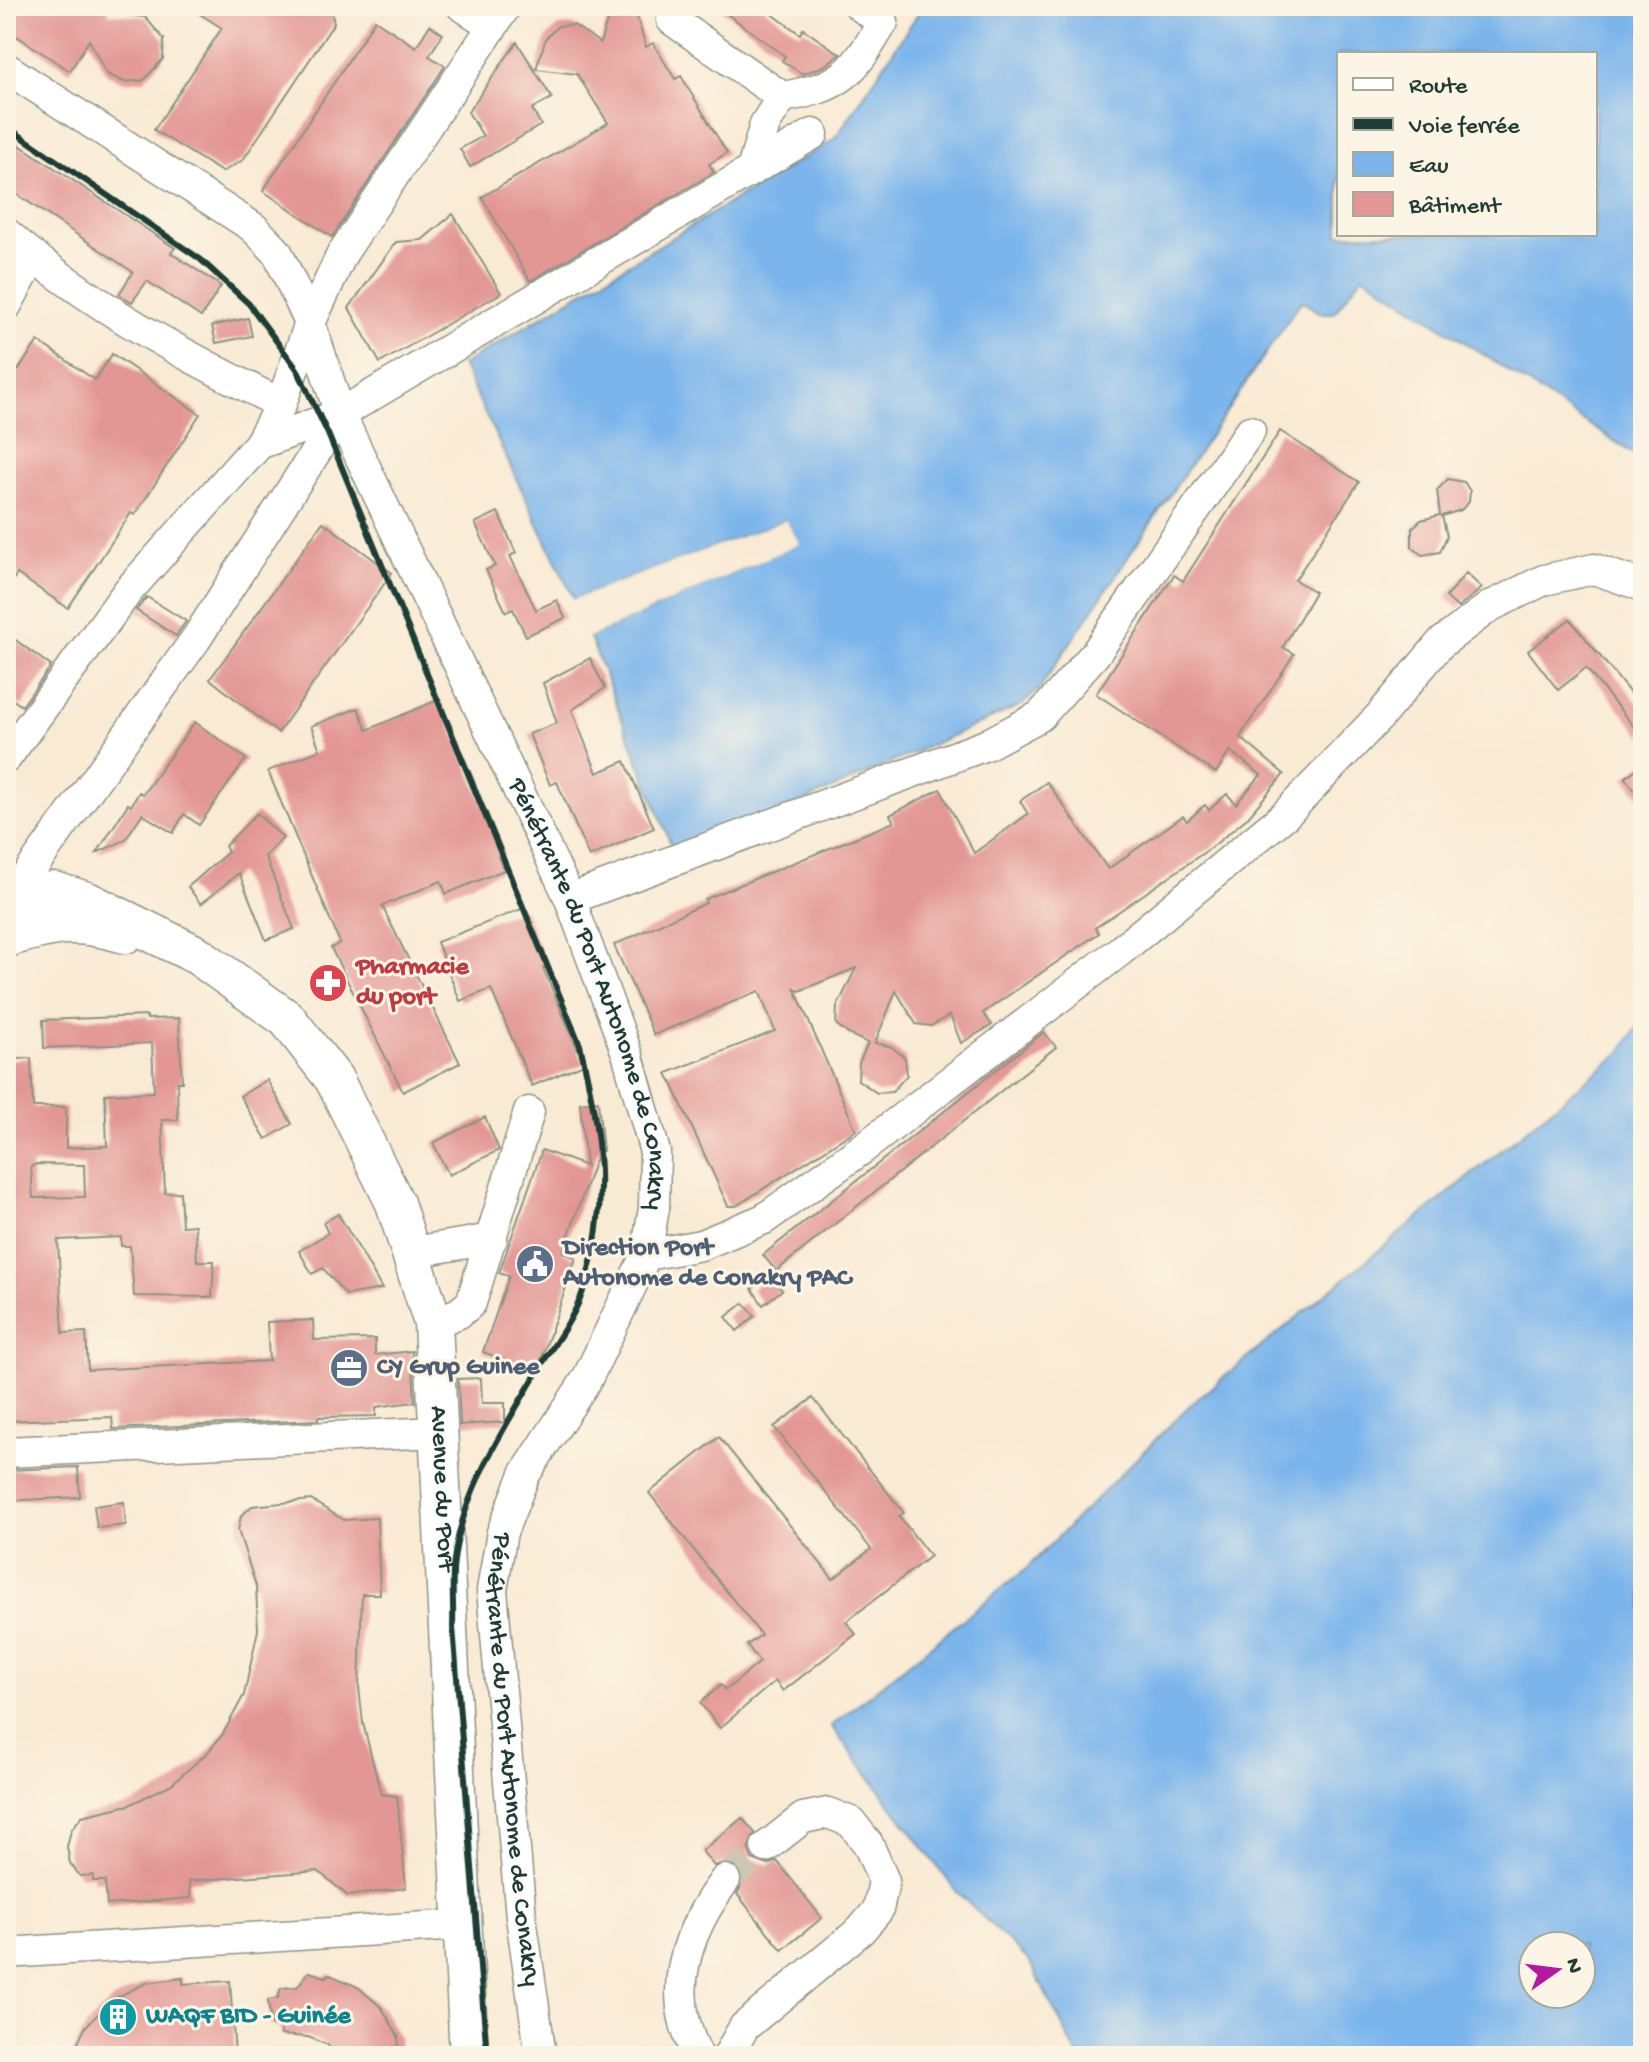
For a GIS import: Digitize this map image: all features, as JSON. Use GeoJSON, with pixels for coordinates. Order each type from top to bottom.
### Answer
{"type":"FeatureCollection","features":[{"type":"Feature","properties":{"kind":"main road"},"geometry":{"type":"LineString","coordinates":[[8,940],[16,919],[12,889]]}},
{"type":"Feature","properties":{"kind":"main road","name":"Avenue du Port"},"geometry":{"type":"LineString","coordinates":[[12,889],[54,891],[87,901],[197,955],[287,1019],[334,1079],[374,1156],[413,1252],[433,1323],[460,1925],[469,2056]]}},
{"type":"Feature","properties":{"kind":"main road","name":"Avenue du Port"},"geometry":{"type":"LineString","coordinates":[[8,940],[54,924],[96,926],[197,955]]}},
{"type":"Feature","properties":{"kind":"street"},"geometry":{"type":"LineString","coordinates":[[6,758],[128,591],[259,444],[281,404],[310,323],[342,254],[500,16],[462,6]]}},
{"type":"Feature","properties":{"kind":"street"},"geometry":{"type":"LineString","coordinates":[[672,20],[782,97],[815,92],[856,68],[883,22],[860,6]]}},
{"type":"Feature","properties":{"kind":"street","name":"Pénétrante du Port Autonome de Conakry"},"geometry":{"type":"LineString","coordinates":[[6,68],[254,228],[277,252],[310,323],[340,414],[570,899],[627,1053],[655,1152],[654,1208],[646,1255],[587,1379],[525,1474],[502,1532],[492,1590],[521,1917],[541,2056]]}},
{"type":"Feature","properties":{"kind":"street"},"geometry":{"type":"LineString","coordinates":[[752,170],[765,124],[782,97]]}},
{"type":"Feature","properties":{"kind":"street"},"geometry":{"type":"LineString","coordinates":[[259,444],[340,414],[813,134]]}},
{"type":"Feature","properties":{"kind":"street"},"geometry":{"type":"LineString","coordinates":[[6,233],[33,257],[182,353],[281,404]]}},
{"type":"Feature","properties":{"kind":"street"},"geometry":{"type":"LineString","coordinates":[[6,306],[33,257]]}},
{"type":"Feature","properties":{"kind":"street"},"geometry":{"type":"LineString","coordinates":[[12,889],[196,639],[340,414]]}},
{"type":"Feature","properties":{"kind":"street"},"geometry":{"type":"LineString","coordinates":[[570,899],[986,745],[1040,716],[1095,654],[1250,431]]}},
{"type":"Feature","properties":{"kind":"street"},"geometry":{"type":"LineString","coordinates":[[646,1255],[701,1245],[764,1219],[862,1149],[1120,951],[1285,815],[1380,716],[1440,644],[1489,607],[1544,580],[1594,569],[1643,586]]}},
{"type":"Feature","properties":{"kind":"street"},"geometry":{"type":"LineString","coordinates":[[433,1323],[459,1313],[471,1303],[529,1112]]}},
{"type":"Feature","properties":{"kind":"street"},"geometry":{"type":"LineString","coordinates":[[413,1252],[492,1239]]}},
{"type":"Feature","properties":{"kind":"street"},"geometry":{"type":"LineString","coordinates":[[6,1452],[439,1432]]}},
{"type":"Feature","properties":{"kind":"street"},"geometry":{"type":"LineString","coordinates":[[728,2056],[744,2027],[861,1930],[878,1910],[884,1881],[868,1844],[851,1822],[828,1813],[803,1818],[766,1847]]}},
{"type":"Feature","properties":{"kind":"street"},"geometry":{"type":"LineString","coordinates":[[698,2056],[683,2011],[680,1967],[688,1940],[703,1909],[725,1880]]}},
{"type":"Feature","properties":{"kind":"street"},"geometry":{"type":"LineString","coordinates":[[6,1953],[460,1925]]}},
{"type":"Feature","properties":{"kind":"water"},"geometry":{"type":"Polygon","coordinates":[[[923,6],[1643,6],[1643,460],[1363,275],[1334,313],[1321,313],[1301,301],[1039,689],[1022,705],[691,851],[674,852],[590,637],[799,544],[786,520],[574,599],[462,365],[835,139],[923,6]]]}},
{"type":"Feature","properties":{"kind":"water"},"geometry":{"type":"Polygon","coordinates":[[[1643,1019],[1643,2056],[1078,2056],[1029,1961],[957,1892],[831,1726],[1026,1569],[1190,1405],[1620,1053],[1643,1019]]]}},
{"type":"Feature","properties":{"kind":"pier"},"geometry":{"type":"Polygon","coordinates":[[[786,520],[800,544],[590,637],[588,633],[595,629],[794,543],[784,525],[575,603],[574,599],[786,520]]]}},
{"type":"Feature","properties":{"kind":"building"},"geometry":{"type":"Polygon","coordinates":[[[6,6],[111,6],[107,13],[145,17],[164,39],[163,59],[144,80],[124,82],[107,74],[89,40],[70,71],[6,29],[6,6]]]}},
{"type":"Feature","properties":{"kind":"building"},"geometry":{"type":"Polygon","coordinates":[[[187,6],[330,6],[334,23],[243,160],[222,172],[154,130],[222,28],[187,6]]]}},
{"type":"Feature","properties":{"kind":"building"},"geometry":{"type":"Polygon","coordinates":[[[716,6],[761,6],[800,34],[803,29],[840,54],[824,66],[803,74],[782,61],[785,56],[716,6]]]}},
{"type":"Feature","properties":{"kind":"building"},"geometry":{"type":"Polygon","coordinates":[[[621,11],[637,17],[646,47],[653,43],[675,79],[681,76],[727,153],[709,164],[714,172],[530,281],[482,197],[608,123],[577,74],[536,69],[546,38],[558,26],[574,25],[600,43],[607,21],[621,11]]]}},
{"type":"Feature","properties":{"kind":"building"},"geometry":{"type":"Polygon","coordinates":[[[375,20],[416,47],[430,25],[443,34],[429,56],[445,66],[332,237],[263,191],[375,20]]]}},
{"type":"Feature","properties":{"kind":"building"},"geometry":{"type":"Polygon","coordinates":[[[517,42],[552,98],[532,109],[541,125],[470,167],[460,149],[483,136],[468,112],[517,42]]]}},
{"type":"Feature","properties":{"kind":"building"},"geometry":{"type":"Polygon","coordinates":[[[6,136],[175,248],[171,253],[221,286],[201,317],[147,281],[132,302],[119,294],[133,272],[6,187],[6,136]]]}},
{"type":"Feature","properties":{"kind":"building"},"geometry":{"type":"Polygon","coordinates":[[[453,214],[501,293],[380,363],[349,308],[396,242],[422,240],[453,214]]]}},
{"type":"Feature","properties":{"kind":"building"},"geometry":{"type":"Polygon","coordinates":[[[248,318],[252,336],[216,343],[212,326],[248,318]]]}},
{"type":"Feature","properties":{"kind":"building"},"geometry":{"type":"Polygon","coordinates":[[[38,341],[95,380],[112,354],[200,414],[135,515],[131,513],[68,608],[17,574],[6,590],[6,388],[38,341]]]}},
{"type":"Feature","properties":{"kind":"building"},"geometry":{"type":"Polygon","coordinates":[[[1280,431],[1359,482],[1295,580],[1315,592],[1283,647],[1294,654],[1240,737],[1284,774],[1247,818],[1212,847],[1095,928],[1099,933],[983,1013],[992,1025],[961,1043],[950,1015],[931,1026],[916,1024],[896,991],[875,1043],[892,1047],[905,1058],[907,1075],[892,1092],[877,1093],[858,1080],[859,1063],[868,1043],[848,1034],[836,1024],[837,1007],[856,968],[799,991],[794,987],[856,1130],[736,1206],[728,1206],[667,1073],[775,1031],[759,991],[654,1035],[614,945],[706,903],[705,899],[894,822],[890,815],[940,789],[974,853],[1028,814],[1020,801],[1047,782],[1108,869],[1183,816],[1187,821],[1205,805],[1209,810],[1227,794],[1236,804],[1261,775],[1230,751],[1216,773],[1096,694],[1174,575],[1183,581],[1280,431]]]}},
{"type":"Feature","properties":{"kind":"building"},"geometry":{"type":"Polygon","coordinates":[[[1448,479],[1464,482],[1470,491],[1469,502],[1461,510],[1442,516],[1447,536],[1440,552],[1422,555],[1412,547],[1412,528],[1421,520],[1440,515],[1437,490],[1448,479]]]}},
{"type":"Feature","properties":{"kind":"building"},"geometry":{"type":"Polygon","coordinates":[[[498,512],[516,553],[510,556],[536,610],[557,600],[565,618],[526,636],[513,609],[506,612],[486,570],[495,566],[475,523],[498,512]]]}},
{"type":"Feature","properties":{"kind":"building"},"geometry":{"type":"Polygon","coordinates":[[[323,522],[392,573],[278,733],[210,679],[323,522]]]}},
{"type":"Feature","properties":{"kind":"building"},"geometry":{"type":"Polygon","coordinates":[[[1466,573],[1482,588],[1458,608],[1446,597],[1466,573]]]}},
{"type":"Feature","properties":{"kind":"building"},"geometry":{"type":"Polygon","coordinates":[[[147,597],[186,621],[176,636],[136,610],[147,597]]]}},
{"type":"Feature","properties":{"kind":"building"},"geometry":{"type":"Polygon","coordinates":[[[1570,619],[1643,709],[1643,738],[1586,668],[1558,690],[1528,651],[1570,619]]]}},
{"type":"Feature","properties":{"kind":"building"},"geometry":{"type":"Polygon","coordinates":[[[6,633],[51,666],[22,706],[6,695],[6,633]]]}},
{"type":"Feature","properties":{"kind":"building"},"geometry":{"type":"Polygon","coordinates":[[[590,658],[605,688],[572,710],[597,773],[625,761],[654,828],[589,857],[557,782],[550,785],[529,734],[557,723],[543,683],[590,658]]]}},
{"type":"Feature","properties":{"kind":"building"},"geometry":{"type":"Polygon","coordinates":[[[440,699],[504,854],[498,857],[504,870],[446,894],[441,881],[382,906],[460,1063],[403,1092],[331,948],[340,943],[268,771],[320,750],[311,726],[358,708],[367,730],[440,699]]]}},
{"type":"Feature","properties":{"kind":"building"},"geometry":{"type":"Polygon","coordinates":[[[195,722],[246,759],[199,825],[184,814],[173,833],[142,814],[125,840],[97,853],[128,804],[131,806],[139,792],[143,794],[195,722]]]}},
{"type":"Feature","properties":{"kind":"building"},"geometry":{"type":"Polygon","coordinates":[[[1643,763],[1643,801],[1625,778],[1643,763]]]}},
{"type":"Feature","properties":{"kind":"building"},"geometry":{"type":"Polygon","coordinates":[[[257,813],[283,838],[265,856],[294,929],[266,940],[239,873],[201,904],[188,887],[228,852],[225,846],[257,813]]]}},
{"type":"Feature","properties":{"kind":"building"},"geometry":{"type":"Polygon","coordinates":[[[524,908],[547,967],[543,968],[584,1064],[532,1086],[491,989],[460,1001],[437,942],[524,908]]]}},
{"type":"Feature","properties":{"kind":"building"},"geometry":{"type":"Polygon","coordinates":[[[147,1016],[147,1019],[179,1018],[182,1082],[177,1082],[178,1120],[162,1120],[165,1193],[180,1192],[182,1226],[195,1225],[197,1261],[214,1261],[212,1297],[134,1296],[130,1246],[121,1246],[121,1237],[58,1240],[63,1333],[86,1332],[88,1370],[269,1361],[267,1322],[313,1320],[314,1340],[375,1339],[375,1355],[412,1351],[415,1402],[376,1407],[376,1416],[318,1417],[318,1420],[113,1429],[112,1417],[6,1421],[6,1060],[31,1058],[33,1107],[66,1107],[66,1148],[107,1146],[105,1094],[154,1092],[152,1043],[44,1048],[43,1020],[147,1016]],[[36,1164],[31,1167],[33,1198],[85,1197],[84,1165],[36,1164]]]}},
{"type":"Feature","properties":{"kind":"building"},"geometry":{"type":"Polygon","coordinates":[[[1044,1032],[1056,1047],[776,1271],[763,1255],[1044,1032]]]}},
{"type":"Feature","properties":{"kind":"building"},"geometry":{"type":"Polygon","coordinates":[[[267,1080],[292,1124],[266,1139],[240,1096],[267,1080]]]}},
{"type":"Feature","properties":{"kind":"building","name":"Direction Port Autonome de Conakry PAC"},"geometry":{"type":"Polygon","coordinates":[[[598,1101],[603,1151],[598,1151],[563,1252],[576,1258],[537,1372],[483,1352],[509,1276],[499,1273],[542,1150],[586,1166],[580,1103],[598,1101]]]}},
{"type":"Feature","properties":{"kind":"building"},"geometry":{"type":"Polygon","coordinates":[[[485,1117],[499,1150],[449,1175],[433,1143],[485,1117]]]}},
{"type":"Feature","properties":{"kind":"building"},"geometry":{"type":"Polygon","coordinates":[[[338,1214],[382,1289],[346,1295],[323,1268],[312,1274],[299,1251],[328,1233],[323,1223],[338,1214]]]}},
{"type":"Feature","properties":{"kind":"building"},"geometry":{"type":"Polygon","coordinates":[[[770,1274],[782,1290],[763,1305],[752,1289],[770,1274]]]}},
{"type":"Feature","properties":{"kind":"building"},"geometry":{"type":"Polygon","coordinates":[[[744,1303],[755,1316],[737,1331],[726,1317],[744,1303]]]}},
{"type":"Feature","properties":{"kind":"building"},"geometry":{"type":"Polygon","coordinates":[[[481,1378],[482,1403],[505,1403],[505,1422],[460,1425],[458,1379],[481,1378]]]}},
{"type":"Feature","properties":{"kind":"building"},"geometry":{"type":"Polygon","coordinates":[[[813,1398],[904,1513],[899,1516],[930,1556],[846,1622],[856,1634],[783,1691],[775,1681],[720,1728],[700,1703],[721,1685],[726,1690],[760,1662],[747,1645],[761,1635],[649,1493],[719,1437],[833,1579],[871,1549],[774,1427],[813,1398]]]}},
{"type":"Feature","properties":{"kind":"building"},"geometry":{"type":"Polygon","coordinates":[[[78,1467],[80,1497],[6,1501],[6,1470],[78,1467]]]}},
{"type":"Feature","properties":{"kind":"building"},"geometry":{"type":"Polygon","coordinates":[[[311,1500],[344,1520],[377,1518],[380,1594],[362,1594],[359,1687],[363,1723],[381,1794],[397,1796],[406,1888],[348,1896],[318,1871],[189,1881],[191,1898],[107,1905],[105,1881],[93,1881],[93,1875],[80,1876],[70,1863],[67,1847],[71,1830],[82,1816],[129,1805],[172,1784],[223,1734],[244,1695],[258,1630],[256,1586],[238,1530],[241,1516],[252,1506],[311,1500]]]}},
{"type":"Feature","properties":{"kind":"building"},"geometry":{"type":"Polygon","coordinates":[[[124,1502],[126,1525],[97,1528],[94,1506],[124,1502]]]}},
{"type":"Feature","properties":{"kind":"building"},"geometry":{"type":"Polygon","coordinates":[[[742,1818],[755,1833],[748,1849],[752,1859],[768,1865],[777,1861],[822,1918],[782,1950],[737,1894],[743,1882],[741,1872],[727,1862],[714,1866],[702,1851],[742,1818]]]}},
{"type":"Feature","properties":{"kind":"building"},"geometry":{"type":"Polygon","coordinates":[[[309,1972],[326,1977],[328,1974],[358,1987],[382,2008],[398,2036],[399,2056],[336,2056],[328,2045],[308,2037],[281,2035],[280,2028],[271,2025],[268,2000],[278,1998],[281,1988],[297,1987],[309,1972]]]}},
{"type":"Feature","properties":{"kind":"building"},"geometry":{"type":"Polygon","coordinates":[[[183,1978],[183,1984],[230,1981],[235,2055],[200,2056],[200,2052],[178,2056],[71,2056],[86,2026],[113,1999],[146,1983],[183,1978]]]}},
{"type":"Feature","properties":{"kind":"tunnel"},"geometry":{"type":"LineString","coordinates":[[725,1880],[766,1847]]}},
{"type":"Feature","properties":{"kind":"railway"},"geometry":{"type":"LineString","coordinates":[[6,126],[200,259],[249,304],[297,369],[328,434],[580,1045],[598,1138],[600,1168],[600,1197],[592,1259],[574,1312],[498,1438],[475,1485],[459,1534],[453,1568],[453,1627],[487,2056]]}},
{"type":"Feature","properties":{"kind":"place","name":"Pharmacie du port"},"geometry":{"type":"Point","coordinates":[328,983]}},
{"type":"Feature","properties":{"kind":"place","name":"Direction Port Autonome de Conakry PAC"},"geometry":{"type":"Point","coordinates":[535,1264]}},
{"type":"Feature","properties":{"kind":"place","name":"CY Grup Guinee"},"geometry":{"type":"Point","coordinates":[349,1368]}},
{"type":"Feature","properties":{"kind":"place","name":"WAQF BID - Guinée"},"geometry":{"type":"Point","coordinates":[118,2017]}}]}
